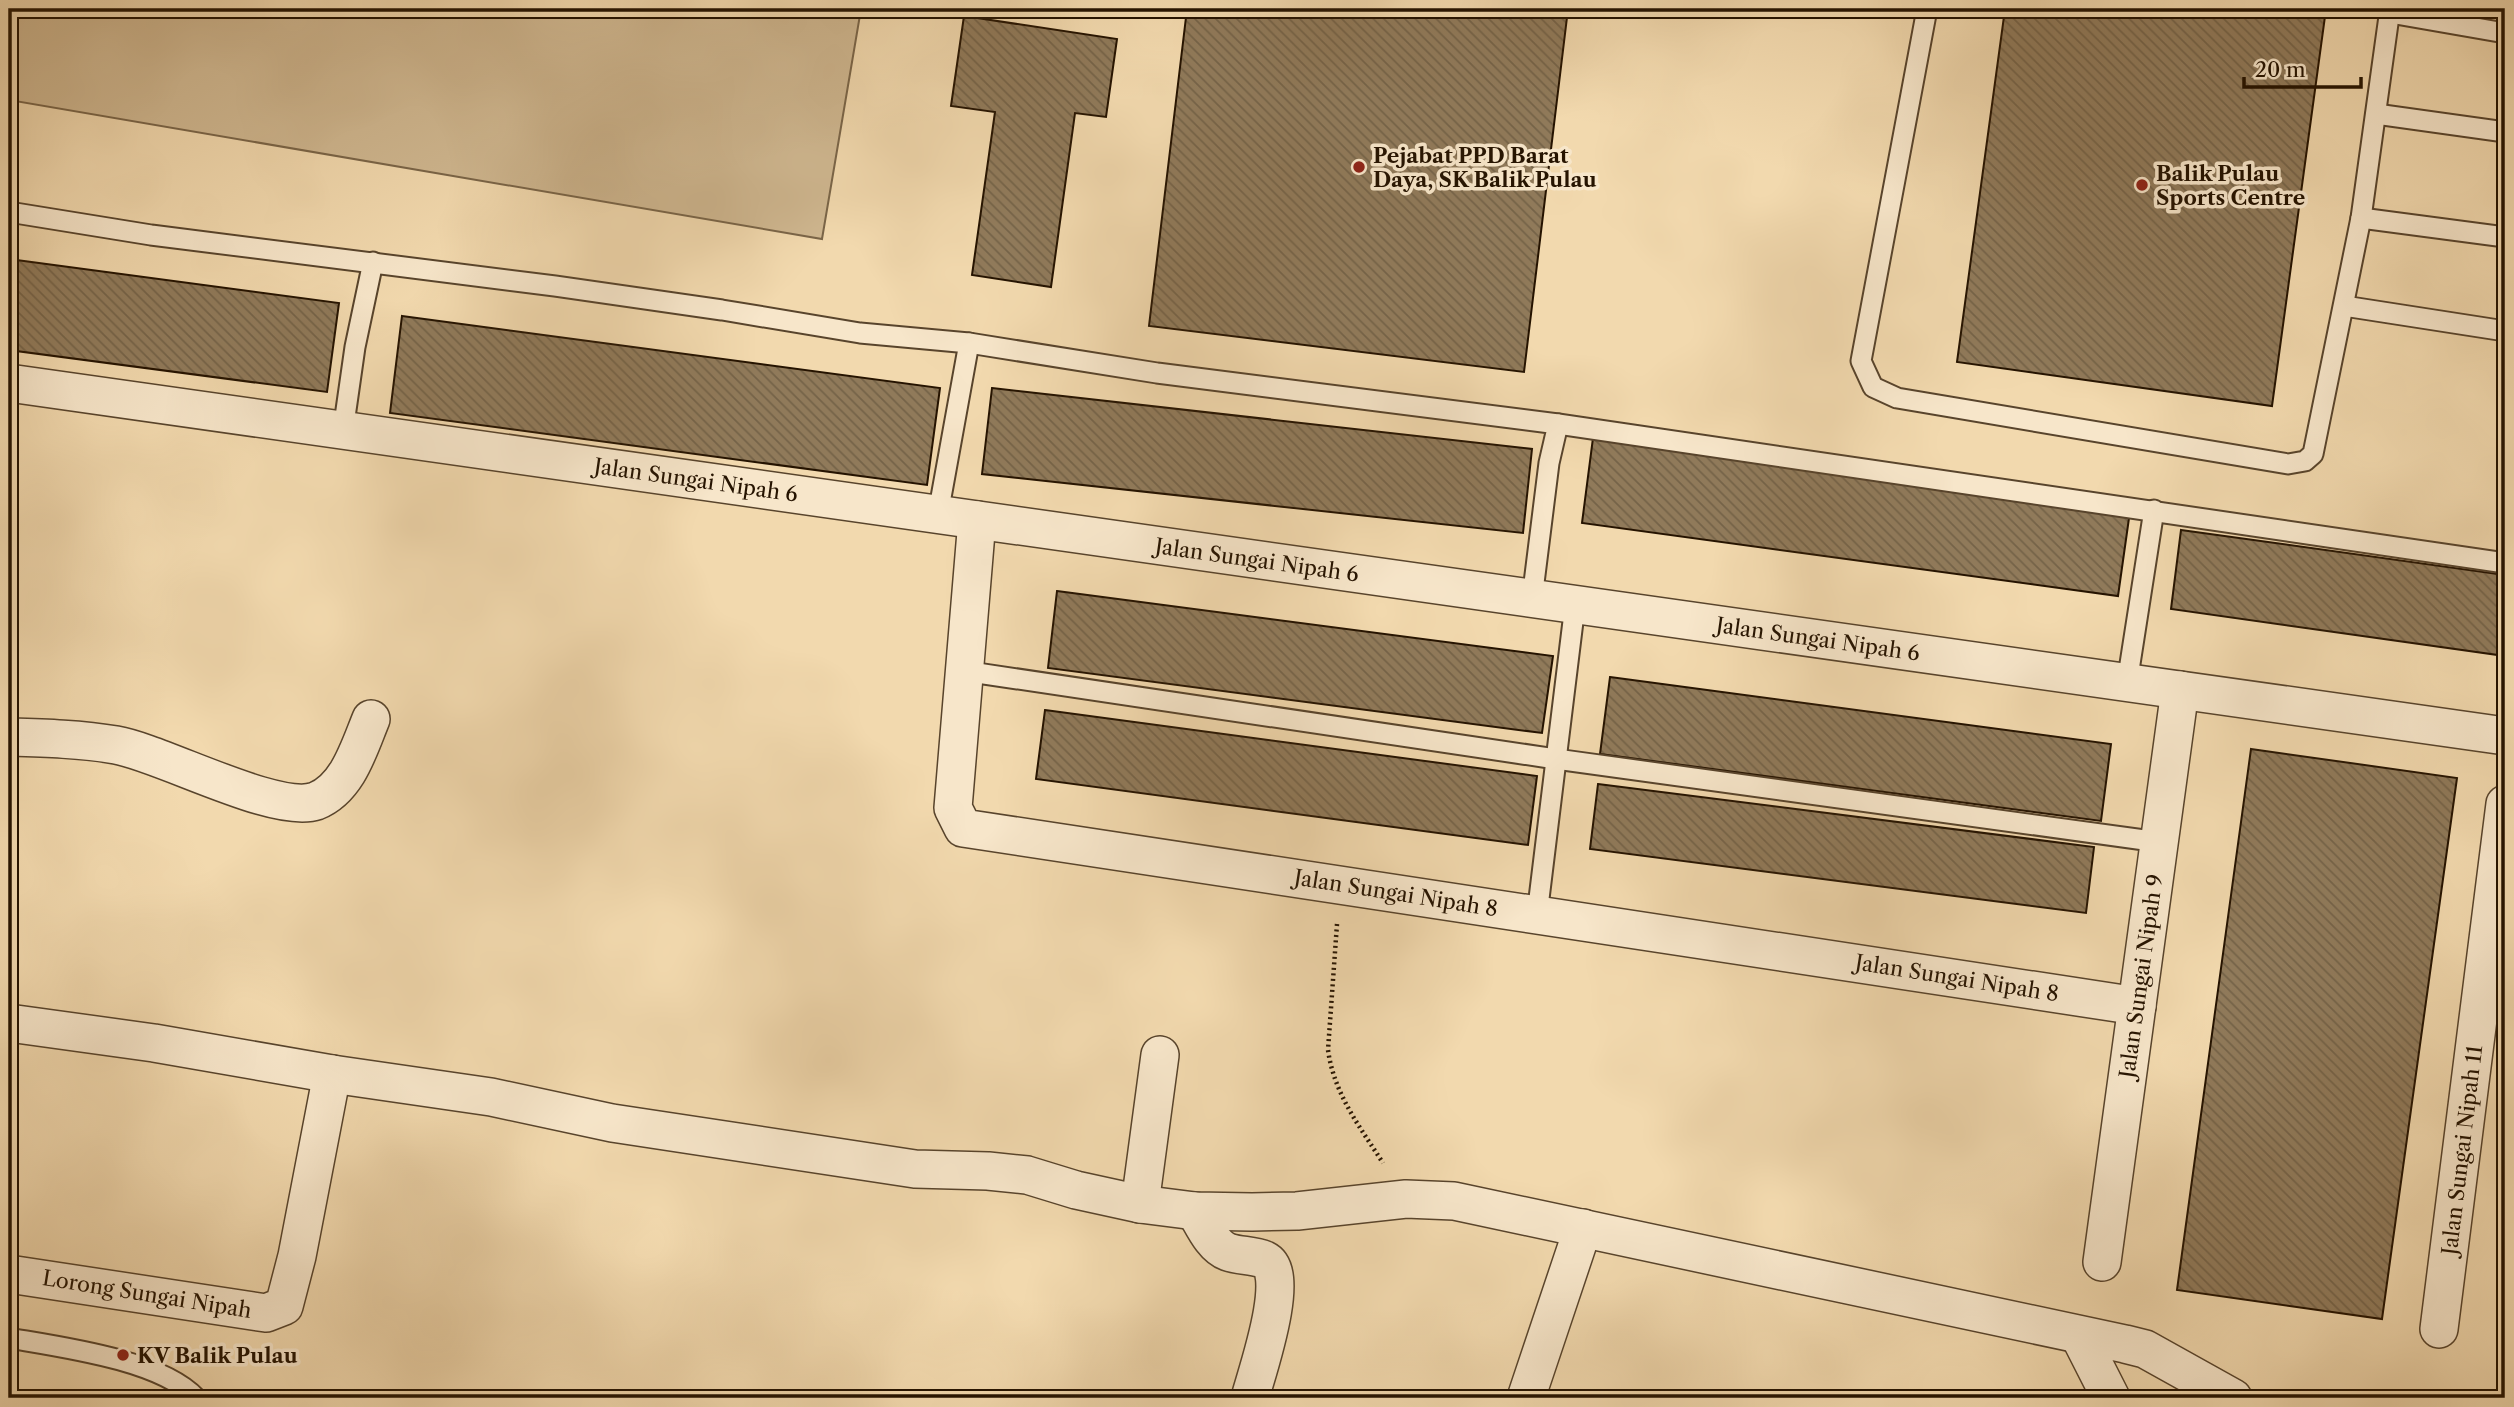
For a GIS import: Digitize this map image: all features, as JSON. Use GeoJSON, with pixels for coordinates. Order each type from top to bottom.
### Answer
{"type":"FeatureCollection","features":[{"type":"Feature","properties":{"kind":"street","name":"Jalan Sungai Nipah 6"},"geometry":{"type":"LineString","coordinates":[[9,383],[2505,736]]}},
{"type":"Feature","properties":{"kind":"street","name":"Jalan Sungai Nipah 8"},"geometry":{"type":"LineString","coordinates":[[977,520],[953,808],[963,828],[2137,1006]]}},
{"type":"Feature","properties":{"kind":"street","name":"Jalan Sungai Nipah 9"},"geometry":{"type":"LineString","coordinates":[[2102,1262],[2180,690]]}},
{"type":"Feature","properties":{"kind":"street"},"geometry":{"type":"LineString","coordinates":[[9,737],[118,745],[247,791],[299,804],[316,800],[340,785],[371,719]]}},
{"type":"Feature","properties":{"kind":"street","name":"Jalan Sungai Nipah 11"},"geometry":{"type":"LineString","coordinates":[[2439,1329],[2505,804]]}},
{"type":"Feature","properties":{"kind":"street"},"geometry":{"type":"LineString","coordinates":[[9,1023],[154,1043],[332,1074],[491,1097],[612,1123],[915,1169],[1027,1175],[1076,1190],[1140,1204],[1195,1211],[1297,1211],[1406,1199],[1454,1201],[2145,1349],[2233,1398]]}},
{"type":"Feature","properties":{"kind":"street"},"geometry":{"type":"LineString","coordinates":[[1140,1204],[1160,1055]]}},
{"type":"Feature","properties":{"kind":"street","name":"Lorong Sungai Nipah"},"geometry":{"type":"LineString","coordinates":[[9,1274],[266,1313],[284,1306],[297,1256],[332,1074]]}},
{"type":"Feature","properties":{"kind":"street"},"geometry":{"type":"LineString","coordinates":[[1195,1211],[1219,1247],[1227,1252],[1266,1260],[1275,1276],[1271,1323],[1250,1398]]}},
{"type":"Feature","properties":{"kind":"street"},"geometry":{"type":"LineString","coordinates":[[1526,1398],[1583,1228]]}},
{"type":"Feature","properties":{"kind":"street"},"geometry":{"type":"LineString","coordinates":[[2079,1335],[2111,1398]]}},
{"type":"Feature","properties":{"kind":"lane"},"geometry":{"type":"LineString","coordinates":[[1927,9],[1861,361],[1874,387],[1897,398],[2288,464],[2305,461],[2313,454],[2361,218],[2390,11],[2505,33]]}},
{"type":"Feature","properties":{"kind":"lane"},"geometry":{"type":"LineString","coordinates":[[2376,114],[2505,132]]}},
{"type":"Feature","properties":{"kind":"lane"},"geometry":{"type":"LineString","coordinates":[[9,212],[150,235],[373,262],[722,310],[860,332],[969,343],[1157,373],[1558,424],[2505,563]]}},
{"type":"Feature","properties":{"kind":"lane"},"geometry":{"type":"LineString","coordinates":[[2361,218],[2505,237]]}},
{"type":"Feature","properties":{"kind":"lane"},"geometry":{"type":"LineString","coordinates":[[343,431],[355,347],[373,262]]}},
{"type":"Feature","properties":{"kind":"lane"},"geometry":{"type":"LineString","coordinates":[[2344,306],[2505,331]]}},
{"type":"Feature","properties":{"kind":"lane"},"geometry":{"type":"LineString","coordinates":[[938,514],[969,343]]}},
{"type":"Feature","properties":{"kind":"lane"},"geometry":{"type":"LineString","coordinates":[[1532,599],[1549,463],[1558,424]]}},
{"type":"Feature","properties":{"kind":"lane"},"geometry":{"type":"LineString","coordinates":[[2127,683],[2154,510]]}},
{"type":"Feature","properties":{"kind":"lane"},"geometry":{"type":"LineString","coordinates":[[1537,915],[1575,605]]}},
{"type":"Feature","properties":{"kind":"lane"},"geometry":{"type":"LineString","coordinates":[[964,671],[1556,759],[2159,842]]}},
{"type":"Feature","properties":{"kind":"lane"},"geometry":{"type":"LineString","coordinates":[[9,1338],[75,1350],[157,1371],[183,1385],[196,1398]]}},
{"type":"Feature","properties":{"kind":"path"},"geometry":{"type":"LineString","coordinates":[[1339,885],[1328,1050],[1331,1067],[1342,1098],[1406,1199]]}},
{"type":"Feature","properties":{"kind":"shaded area"},"geometry":{"type":"Polygon","coordinates":[[[9,9],[861,9],[822,239],[9,100],[9,9]]]}},
{"type":"Feature","properties":{"kind":"building","name":"Pejabat PPD Barat Daya, SK Balik Pulau"},"geometry":{"type":"Polygon","coordinates":[[[1187,9],[1568,9],[1524,372],[1149,326],[1187,9]]]}},
{"type":"Feature","properties":{"kind":"building","name":"Balik Pulau Sports Centre"},"geometry":{"type":"Polygon","coordinates":[[[2005,9],[2326,9],[2272,406],[1957,362],[2005,9]]]}},
{"type":"Feature","properties":{"kind":"building"},"geometry":{"type":"Polygon","coordinates":[[[964,16],[1117,39],[1106,117],[1075,113],[1051,287],[972,275],[995,112],[951,106],[964,16]]]}},
{"type":"Feature","properties":{"kind":"building"},"geometry":{"type":"Polygon","coordinates":[[[9,259],[339,303],[327,392],[9,350],[9,259]]]}},
{"type":"Feature","properties":{"kind":"building"},"geometry":{"type":"Polygon","coordinates":[[[402,316],[940,388],[927,485],[390,413],[402,316]]]}},
{"type":"Feature","properties":{"kind":"building"},"geometry":{"type":"Polygon","coordinates":[[[992,388],[1532,449],[1523,533],[982,474],[992,388]]]}},
{"type":"Feature","properties":{"kind":"building"},"geometry":{"type":"Polygon","coordinates":[[[1593,438],[2130,511],[2118,596],[1582,523],[1593,438]]]}},
{"type":"Feature","properties":{"kind":"building"},"geometry":{"type":"Polygon","coordinates":[[[2181,530],[2505,575],[2505,656],[2171,609],[2181,530]]]}},
{"type":"Feature","properties":{"kind":"building"},"geometry":{"type":"Polygon","coordinates":[[[1057,591],[1553,656],[1542,733],[1048,668],[1057,591]]]}},
{"type":"Feature","properties":{"kind":"building"},"geometry":{"type":"Polygon","coordinates":[[[1610,677],[2111,744],[2101,821],[1600,754],[1610,677]]]}},
{"type":"Feature","properties":{"kind":"building"},"geometry":{"type":"Polygon","coordinates":[[[1045,710],[1537,776],[1528,845],[1036,779],[1045,710]]]}},
{"type":"Feature","properties":{"kind":"building"},"geometry":{"type":"Polygon","coordinates":[[[2251,749],[2457,778],[2382,1319],[2177,1290],[2251,749]]]}},
{"type":"Feature","properties":{"kind":"building"},"geometry":{"type":"Polygon","coordinates":[[[1598,784],[2094,847],[2086,913],[1590,849],[1598,784]]]}},
{"type":"Feature","properties":{"kind":"place","name":"Pejabat PPD Barat Daya, SK Balik Pulau"},"geometry":{"type":"Point","coordinates":[1359,167]}},
{"type":"Feature","properties":{"kind":"place","name":"Balik Pulau Sports Centre"},"geometry":{"type":"Point","coordinates":[2142,185]}},
{"type":"Feature","properties":{"kind":"place","name":"KV Balik Pulau"},"geometry":{"type":"Point","coordinates":[123,1355]}}]}
